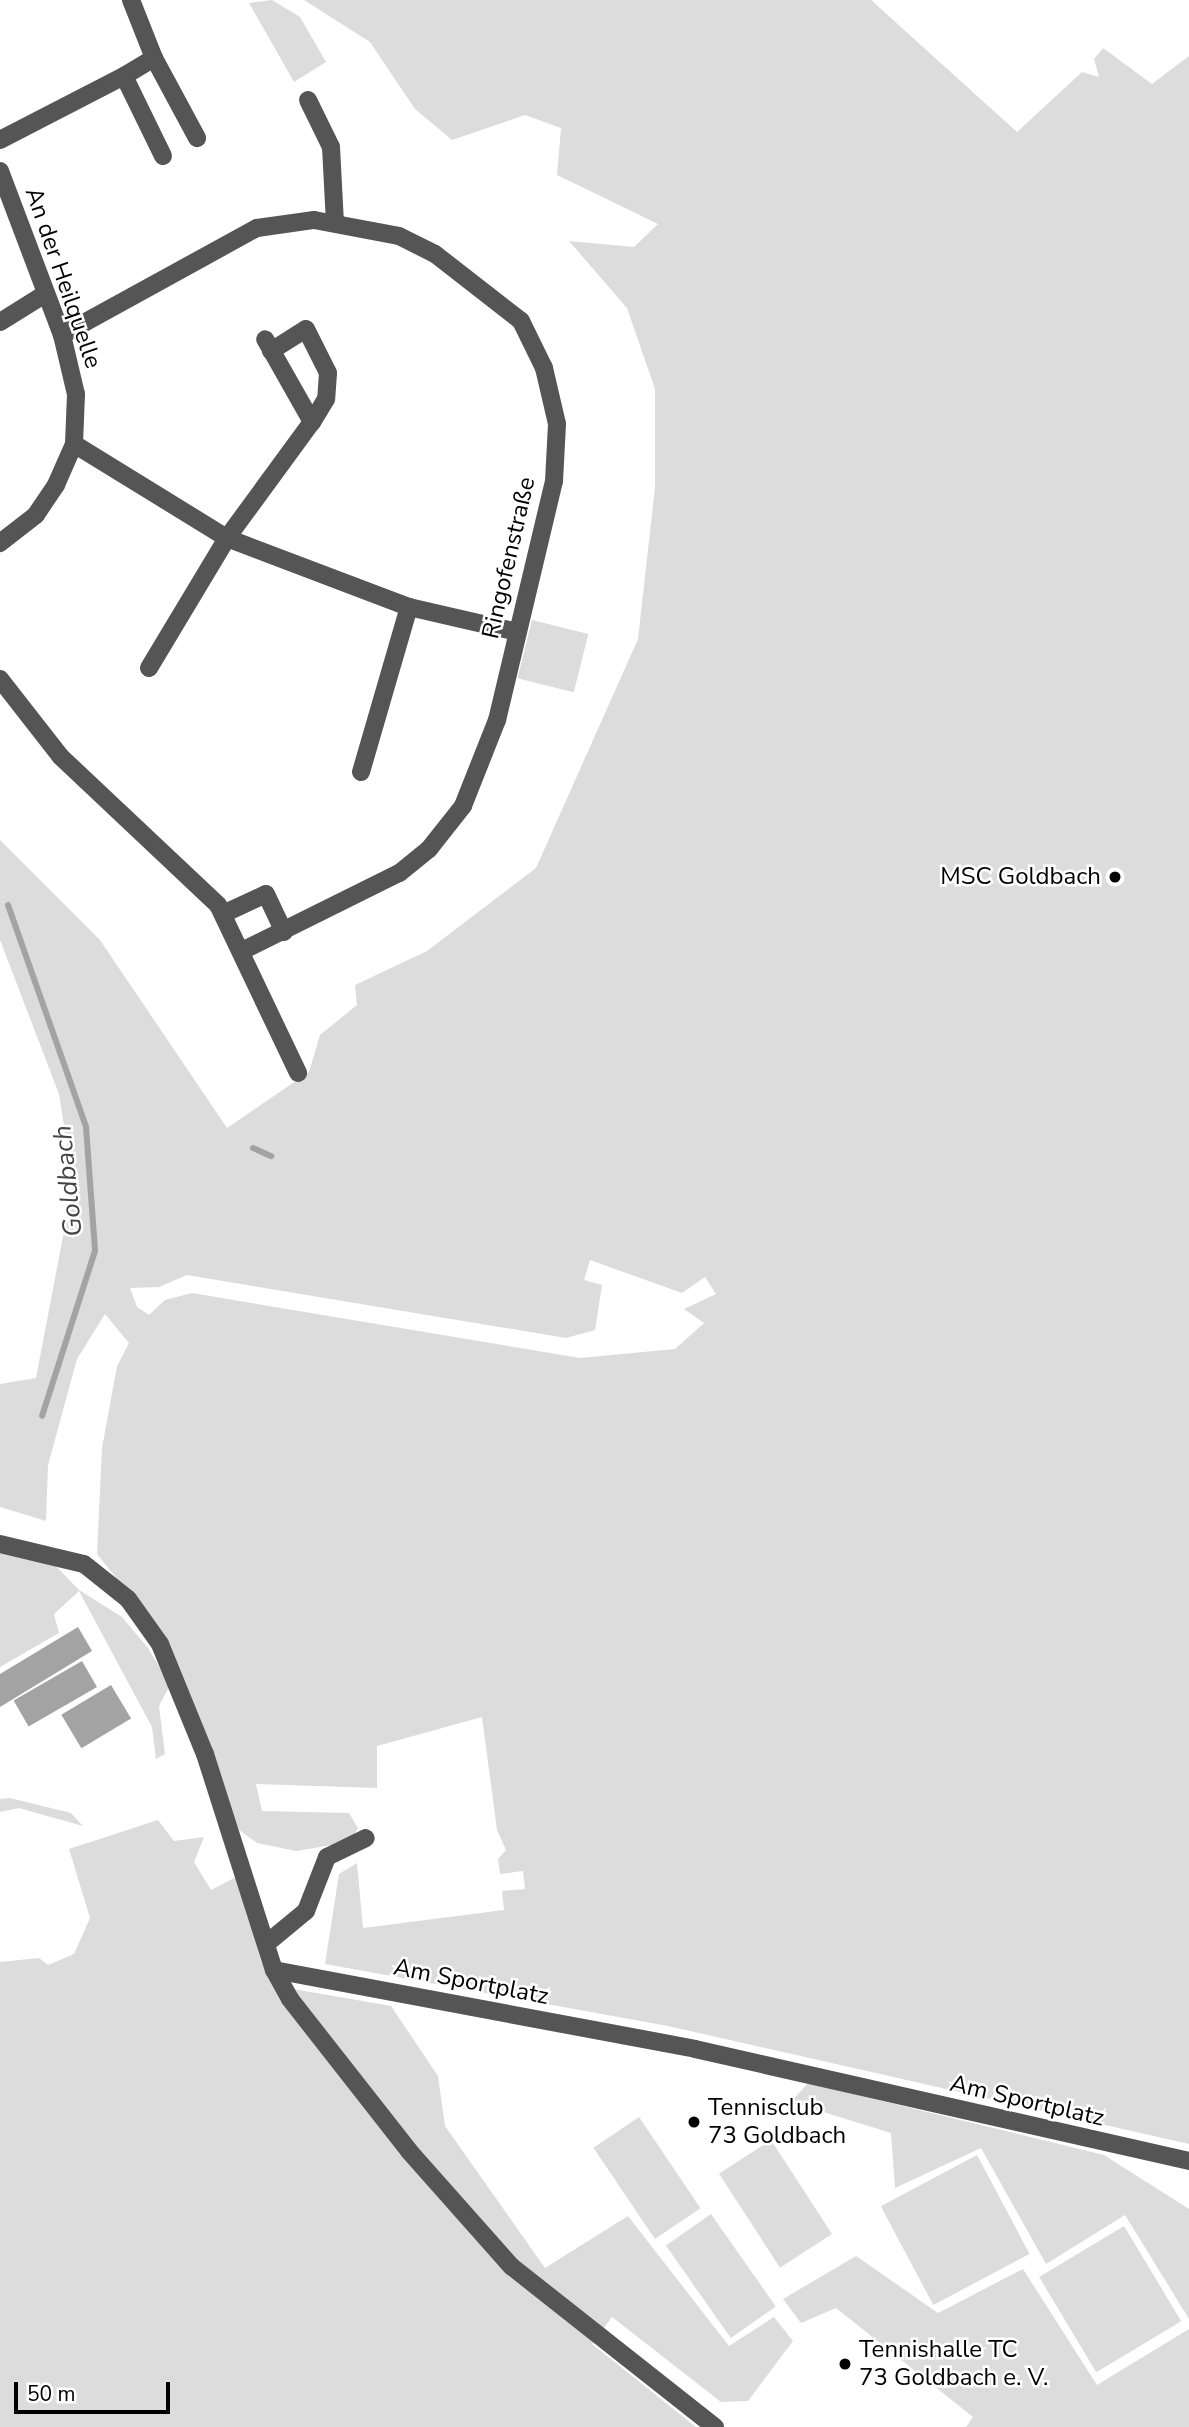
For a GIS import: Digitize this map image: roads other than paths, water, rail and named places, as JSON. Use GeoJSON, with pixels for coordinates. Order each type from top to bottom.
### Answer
{"type":"FeatureCollection","features":[{"type":"Feature","properties":{"kind":"street"},"geometry":{"type":"LineString","coordinates":[[131,0],[154,58],[197,138]]}},
{"type":"Feature","properties":{"kind":"street"},"geometry":{"type":"LineString","coordinates":[[0,140],[154,58]]}},
{"type":"Feature","properties":{"kind":"street"},"geometry":{"type":"LineString","coordinates":[[124,76],[163,156]]}},
{"type":"Feature","properties":{"kind":"street"},"geometry":{"type":"LineString","coordinates":[[308,100],[331,147],[335,223]]}},
{"type":"Feature","properties":{"kind":"street","name":"An der Heilquelle"},"geometry":{"type":"LineString","coordinates":[[0,171],[7,218],[62,335],[76,394],[74,444],[36,515],[0,543]]}},
{"type":"Feature","properties":{"kind":"street","name":"Ringofenstraße"},"geometry":{"type":"LineString","coordinates":[[62,335],[257,228],[335,223],[399,236],[435,254],[494,295],[535,343],[557,424],[554,481],[497,720],[463,806],[447,829],[399,873],[244,950]]}},
{"type":"Feature","properties":{"kind":"street"},"geometry":{"type":"LineString","coordinates":[[0,322],[45,294]]}},
{"type":"Feature","properties":{"kind":"street"},"geometry":{"type":"LineString","coordinates":[[149,668],[227,538],[312,422],[326,398],[328,373],[306,329],[268,345],[312,422]]}},
{"type":"Feature","properties":{"kind":"street"},"geometry":{"type":"LineString","coordinates":[[74,444],[227,538],[409,607],[517,632]]}},
{"type":"Feature","properties":{"kind":"street"},"geometry":{"type":"LineString","coordinates":[[361,772],[409,607]]}},
{"type":"Feature","properties":{"kind":"street"},"geometry":{"type":"LineString","coordinates":[[0,679],[61,757],[164,850],[223,914],[244,950],[298,1073]]}},
{"type":"Feature","properties":{"kind":"street"},"geometry":{"type":"LineString","coordinates":[[223,914],[266,894],[284,932]]}},
{"type":"Feature","properties":{"kind":"street"},"geometry":{"type":"LineString","coordinates":[[0,1544],[84,1564],[128,1599],[160,1644],[205,1754],[274,1970],[290,1999],[409,2151],[511,2266],[715,2427]]}},
{"type":"Feature","properties":{"kind":"street"},"geometry":{"type":"LineString","coordinates":[[266,1944],[306,1911],[327,1857],[366,1838]]}},
{"type":"Feature","properties":{"kind":"street","name":"Am Sportplatz"},"geometry":{"type":"LineString","coordinates":[[274,1970],[695,2049],[1189,2161]]}},
{"type":"Feature","properties":{"kind":"waterway","name":"Goldbach"},"geometry":{"type":"LineString","coordinates":[[8,905],[86,1127],[95,1251],[42,1416]]}},
{"type":"Feature","properties":{"kind":"waterway"},"geometry":{"type":"LineString","coordinates":[[253,1148],[271,1156]]}},
{"type":"Feature","properties":{"kind":"place","name":"MSC Goldbach"},"geometry":{"type":"Point","coordinates":[1115,877]}},
{"type":"Feature","properties":{"kind":"place","name":"Tennisclub 73 Goldbach"},"geometry":{"type":"Point","coordinates":[694,2122]}},
{"type":"Feature","properties":{"kind":"place","name":"Tennishalle TC 73 Goldbach e. V."},"geometry":{"type":"Point","coordinates":[845,2364]}}]}
